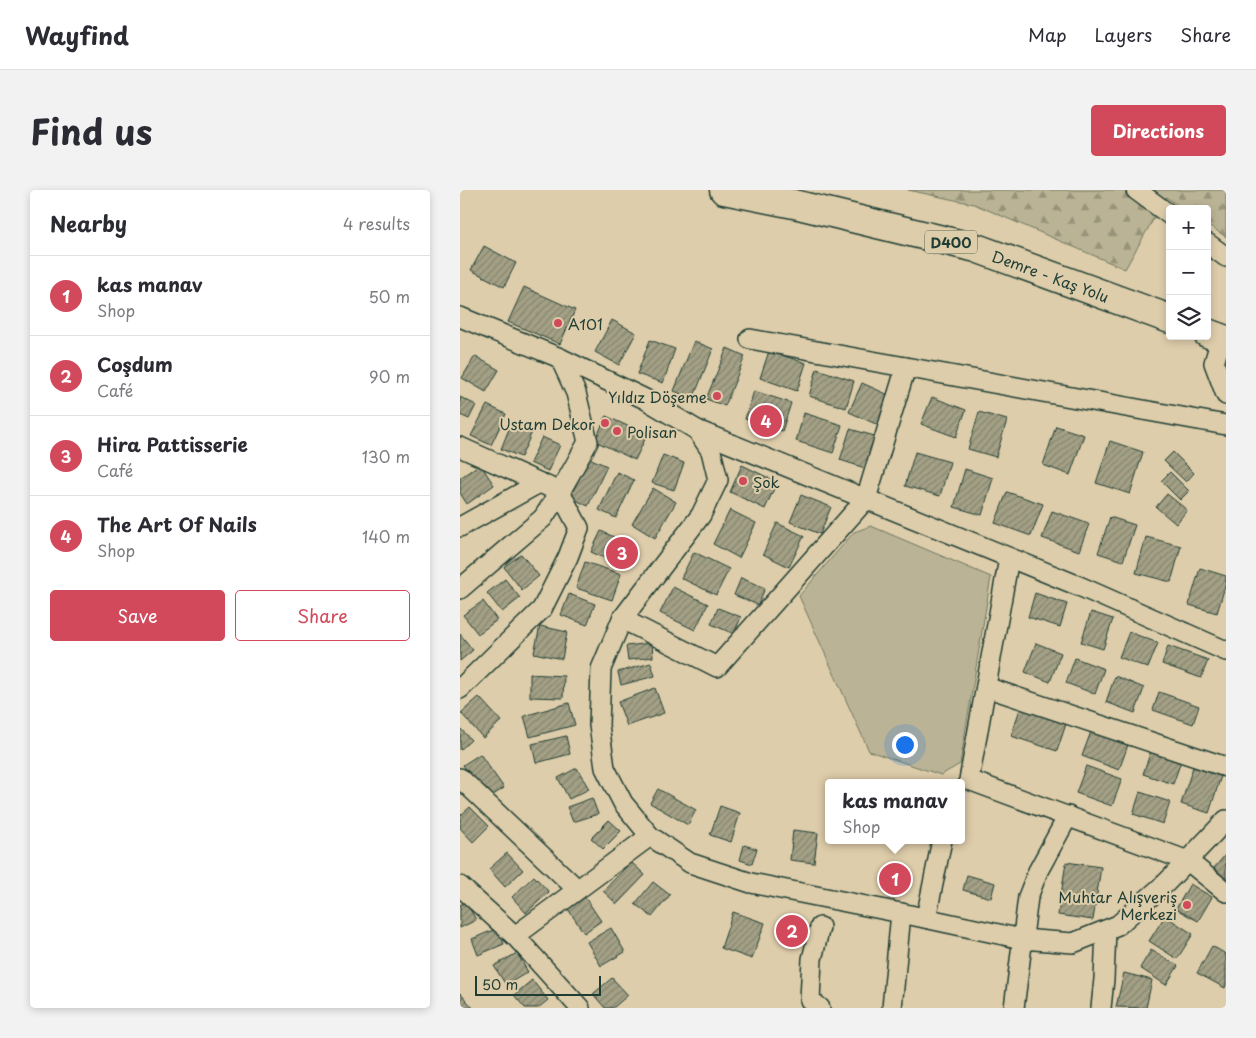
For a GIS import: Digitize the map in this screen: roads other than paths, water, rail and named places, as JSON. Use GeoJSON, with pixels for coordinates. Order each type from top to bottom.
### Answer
{"type":"FeatureCollection","features":[{"type":"Feature","properties":{"kind":"highway","name":"Demre - Kaş Yolu"},"geometry":{"type":"LineString","coordinates":[[724,190],[794,204],[976,248],[1166,319]]}},
{"type":"Feature","properties":{"kind":"street"},"geometry":{"type":"LineString","coordinates":[[1136,190],[1166,212]]}},
{"type":"Feature","properties":{"kind":"street"},"geometry":{"type":"LineString","coordinates":[[1211,246],[1226,256]]}},
{"type":"Feature","properties":{"kind":"street"},"geometry":{"type":"LineString","coordinates":[[460,317],[560,358],[645,399],[697,430],[1079,586],[1226,652]]}},
{"type":"Feature","properties":{"kind":"street"},"geometry":{"type":"LineString","coordinates":[[1218,337],[1214,363],[1226,395]]}},
{"type":"Feature","properties":{"kind":"street"},"geometry":{"type":"LineString","coordinates":[[750,339],[1226,426]]}},
{"type":"Feature","properties":{"kind":"street"},"geometry":{"type":"LineString","coordinates":[[460,589],[543,518],[588,442],[576,393],[560,358]]}},
{"type":"Feature","properties":{"kind":"street"},"geometry":{"type":"LineString","coordinates":[[622,619],[716,667],[866,499],[906,367]]}},
{"type":"Feature","properties":{"kind":"street"},"geometry":{"type":"LineString","coordinates":[[697,430],[711,451],[718,480],[701,516],[622,619],[601,670],[599,725],[605,768],[623,804],[650,836],[690,863],[751,883],[1022,939],[1073,943],[1118,925],[1167,882],[1226,820]]}},
{"type":"Feature","properties":{"kind":"street"},"geometry":{"type":"LineString","coordinates":[[460,447],[560,492],[579,528],[568,557],[542,609],[460,689]]}},
{"type":"Feature","properties":{"kind":"street"},"geometry":{"type":"LineString","coordinates":[[460,527],[539,482]]}},
{"type":"Feature","properties":{"kind":"street"},"geometry":{"type":"LineString","coordinates":[[1009,558],[986,687],[965,783],[1068,816],[1188,860],[1226,892]]}},
{"type":"Feature","properties":{"kind":"street"},"geometry":{"type":"LineString","coordinates":[[986,687],[1226,767]]}},
{"type":"Feature","properties":{"kind":"street"},"geometry":{"type":"LineString","coordinates":[[460,778],[577,889]]}},
{"type":"Feature","properties":{"kind":"street"},"geometry":{"type":"LineString","coordinates":[[1014,1008],[1026,910],[1032,884],[1068,816]]}},
{"type":"Feature","properties":{"kind":"street"},"geometry":{"type":"LineString","coordinates":[[515,936],[650,836]]}},
{"type":"Feature","properties":{"kind":"street"},"geometry":{"type":"LineString","coordinates":[[926,918],[941,844]]}},
{"type":"Feature","properties":{"kind":"street"},"geometry":{"type":"LineString","coordinates":[[460,886],[515,936],[580,1008]]}},
{"type":"Feature","properties":{"kind":"street"},"geometry":{"type":"LineString","coordinates":[[892,1008],[901,913]]}},
{"type":"Feature","properties":{"kind":"street"},"geometry":{"type":"LineString","coordinates":[[820,927],[812,959],[810,1000],[820,1008]]}},
{"type":"Feature","properties":{"kind":"street"},"geometry":{"type":"LineString","coordinates":[[1101,1008],[1106,930]]}},
{"type":"Feature","properties":{"kind":"place","name":"A101"},"geometry":{"type":"Point","coordinates":[558,323]}},
{"type":"Feature","properties":{"kind":"place","name":"Yıldız Döşeme"},"geometry":{"type":"Point","coordinates":[717,396]}},
{"type":"Feature","properties":{"kind":"place","name":"The Art Of Nails"},"geometry":{"type":"Point","coordinates":[766,421]}},
{"type":"Feature","properties":{"kind":"place","name":"Ustam Dekor"},"geometry":{"type":"Point","coordinates":[605,423]}},
{"type":"Feature","properties":{"kind":"place","name":"Polisan"},"geometry":{"type":"Point","coordinates":[617,431]}},
{"type":"Feature","properties":{"kind":"place","name":"Şok"},"geometry":{"type":"Point","coordinates":[743,481]}},
{"type":"Feature","properties":{"kind":"place","name":"Hira Pattisserie"},"geometry":{"type":"Point","coordinates":[622,553]}},
{"type":"Feature","properties":{"kind":"place","name":"kas manav"},"geometry":{"type":"Point","coordinates":[895,879]}},
{"type":"Feature","properties":{"kind":"place","name":"Muhtar Alışveriş Merkezi"},"geometry":{"type":"Point","coordinates":[1187,905]}},
{"type":"Feature","properties":{"kind":"place","name":"Coşdum"},"geometry":{"type":"Point","coordinates":[792,931]}}]}
